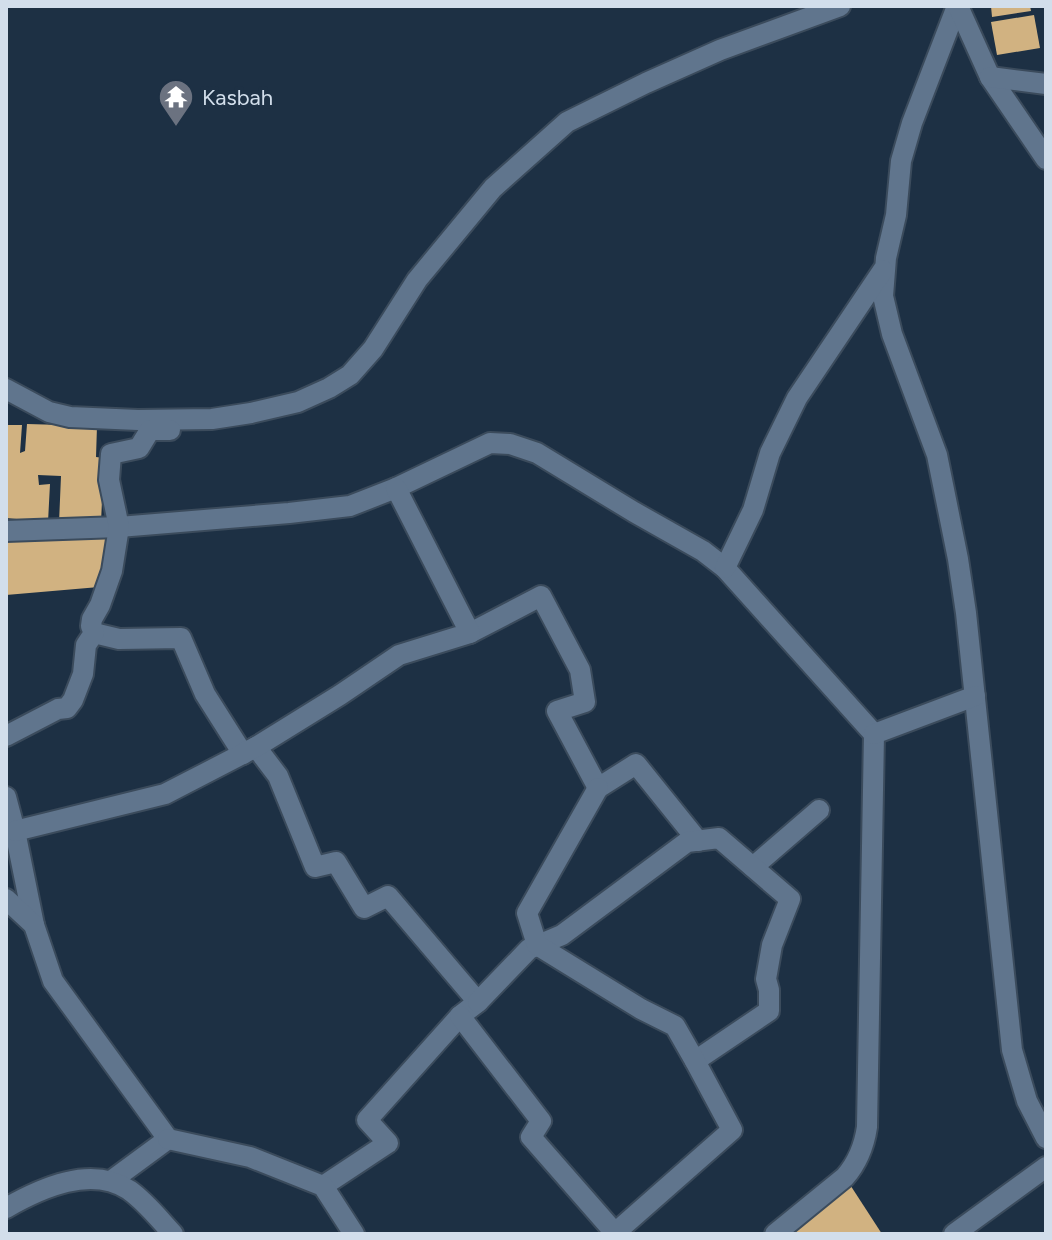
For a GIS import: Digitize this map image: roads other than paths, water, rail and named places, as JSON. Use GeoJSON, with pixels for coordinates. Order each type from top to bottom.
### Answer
{"type":"FeatureCollection","features":[{"type":"Feature","properties":{"kind":"street"},"geometry":{"type":"LineString","coordinates":[[7,393],[49,412],[70,417],[212,419],[298,402],[329,388],[350,375],[373,349],[417,280],[493,188],[567,122],[720,50],[840,6]]}},
{"type":"Feature","properties":{"kind":"street"},"geometry":{"type":"LineString","coordinates":[[957,6],[990,77],[1046,159]]}},
{"type":"Feature","properties":{"kind":"street"},"geometry":{"type":"LineString","coordinates":[[957,6],[912,123],[901,161],[883,296],[892,334],[937,455],[960,573],[1012,1050],[1021,1086],[1046,1138]]}},
{"type":"Feature","properties":{"kind":"street"},"geometry":{"type":"LineString","coordinates":[[990,77],[1046,84]]}},
{"type":"Feature","properties":{"kind":"street"},"geometry":{"type":"LineString","coordinates":[[725,568],[753,510],[770,453],[797,398],[885,266]]}},
{"type":"Feature","properties":{"kind":"street"},"geometry":{"type":"LineString","coordinates":[[94,633],[92,619],[112,571],[119,527],[109,480],[111,454],[139,448],[150,430],[185,429],[183,419]]}},
{"type":"Feature","properties":{"kind":"street"},"geometry":{"type":"LineString","coordinates":[[6,531],[119,527],[350,506],[396,488],[490,443],[510,444],[537,453],[703,551],[725,568],[874,734],[865,1141],[854,1166],[845,1177],[775,1234]]}},
{"type":"Feature","properties":{"kind":"street"},"geometry":{"type":"LineString","coordinates":[[396,488],[470,633]]}},
{"type":"Feature","properties":{"kind":"street"},"geometry":{"type":"LineString","coordinates":[[15,831],[165,794],[250,750],[399,655],[470,633],[541,596],[580,670],[585,702],[557,711],[598,788]]}},
{"type":"Feature","properties":{"kind":"street"},"geometry":{"type":"LineString","coordinates":[[6,736],[58,709],[67,708],[83,674],[86,645],[94,633]]}},
{"type":"Feature","properties":{"kind":"street"},"geometry":{"type":"LineString","coordinates":[[94,633],[119,639],[181,638],[205,694],[250,750],[278,776],[315,867],[336,862],[364,908],[388,896],[478,1002]]}},
{"type":"Feature","properties":{"kind":"street"},"geometry":{"type":"LineString","coordinates":[[874,734],[975,696]]}},
{"type":"Feature","properties":{"kind":"street"},"geometry":{"type":"LineString","coordinates":[[460,1016],[541,1121],[531,1137],[615,1233],[632,1228],[732,1130],[675,1026],[641,1009],[537,945],[527,913],[598,788],[636,764],[698,841]]}},
{"type":"Feature","properties":{"kind":"street"},"geometry":{"type":"LineString","coordinates":[[6,797],[34,925],[53,981],[168,1139],[250,1157],[323,1186],[354,1234]]}},
{"type":"Feature","properties":{"kind":"street"},"geometry":{"type":"LineString","coordinates":[[753,867],[819,810]]}},
{"type":"Feature","properties":{"kind":"street"},"geometry":{"type":"LineString","coordinates":[[323,1186],[388,1143],[367,1120],[460,1016],[478,1002],[529,949],[562,935],[687,842],[719,838],[790,899],[772,945],[766,979],[769,1011],[695,1061]]}},
{"type":"Feature","properties":{"kind":"street"},"geometry":{"type":"LineString","coordinates":[[6,899],[34,925]]}},
{"type":"Feature","properties":{"kind":"street"},"geometry":{"type":"LineString","coordinates":[[111,1181],[168,1139]]}},
{"type":"Feature","properties":{"kind":"street"},"geometry":{"type":"LineString","coordinates":[[954,1234],[1046,1167]]}},
{"type":"Feature","properties":{"kind":"street"},"geometry":{"type":"LineString","coordinates":[[6,1208],[69,1182],[111,1181],[129,1191],[173,1234]]}},
{"type":"Feature","properties":{"kind":"place","name":"Kasbah"},"geometry":{"type":"Point","coordinates":[176,128]}}]}
